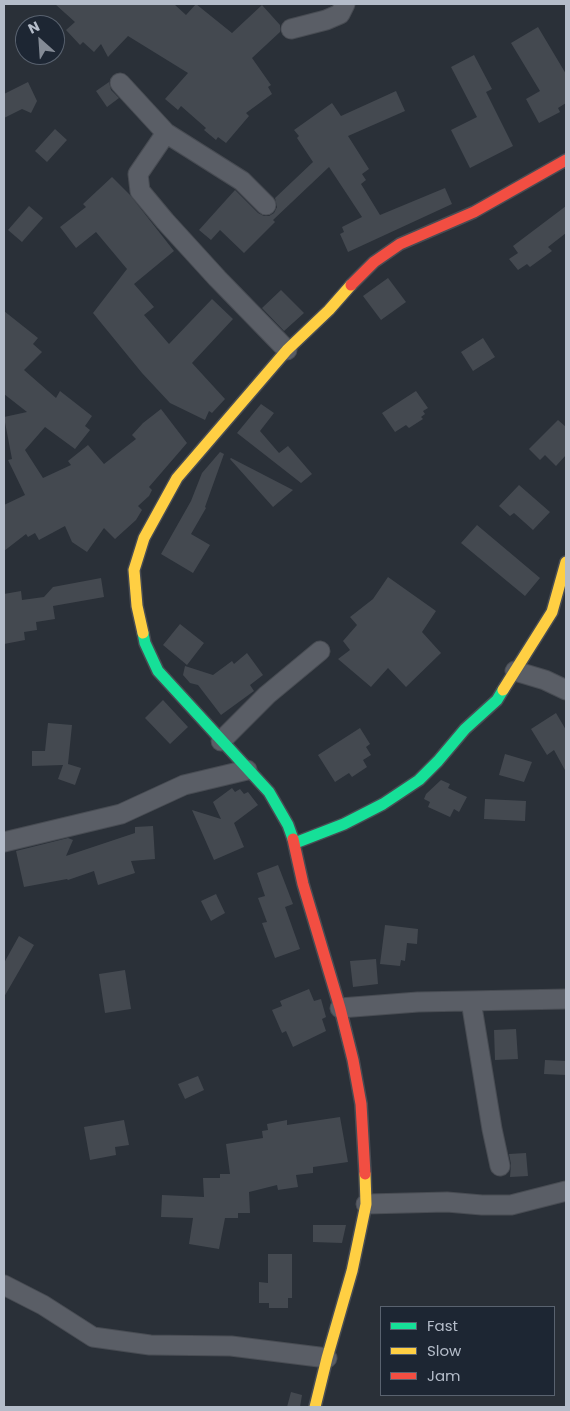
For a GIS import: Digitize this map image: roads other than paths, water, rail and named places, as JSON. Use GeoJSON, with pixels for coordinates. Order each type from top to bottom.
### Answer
{"type":"FeatureCollection","features":[{"type":"Feature","properties":{"kind":"street"},"geometry":{"type":"LineString","coordinates":[[291,29],[326,20],[340,14],[345,4]]}},
{"type":"Feature","properties":{"kind":"street"},"geometry":{"type":"LineString","coordinates":[[120,83],[166,133],[242,181],[266,205]]}},
{"type":"Feature","properties":{"kind":"street"},"geometry":{"type":"LineString","coordinates":[[166,133],[138,174],[140,191],[217,278],[288,350]]}},
{"type":"Feature","properties":{"kind":"street"},"geometry":{"type":"LineString","coordinates":[[315,1407],[352,1271],[366,1204],[365,1150],[361,1104],[353,1060],[340,1008],[303,884],[295,843],[280,809],[269,792],[158,671],[143,634],[137,606],[134,570],[144,538],[177,478],[288,350],[374,262],[400,244],[474,212],[566,160]]}},
{"type":"Feature","properties":{"kind":"street"},"geometry":{"type":"LineString","coordinates":[[295,843],[344,824],[383,804],[419,780],[465,729],[497,700],[552,612],[566,562]]}},
{"type":"Feature","properties":{"kind":"street"},"geometry":{"type":"LineString","coordinates":[[221,741],[268,695],[320,651]]}},
{"type":"Feature","properties":{"kind":"street"},"geometry":{"type":"LineString","coordinates":[[515,671],[545,680],[566,690]]}},
{"type":"Feature","properties":{"kind":"street"},"geometry":{"type":"LineString","coordinates":[[4,842],[120,814],[184,785],[247,770]]}},
{"type":"Feature","properties":{"kind":"street"},"geometry":{"type":"LineString","coordinates":[[340,1008],[418,1002],[566,999]]}},
{"type":"Feature","properties":{"kind":"street"},"geometry":{"type":"LineString","coordinates":[[471,1001],[500,1166]]}},
{"type":"Feature","properties":{"kind":"street"},"geometry":{"type":"LineString","coordinates":[[366,1204],[448,1202],[512,1205],[566,1192]]}},
{"type":"Feature","properties":{"kind":"street"},"geometry":{"type":"LineString","coordinates":[[4,1285],[43,1305],[93,1337],[150,1345],[231,1346],[327,1358]]}}]}
